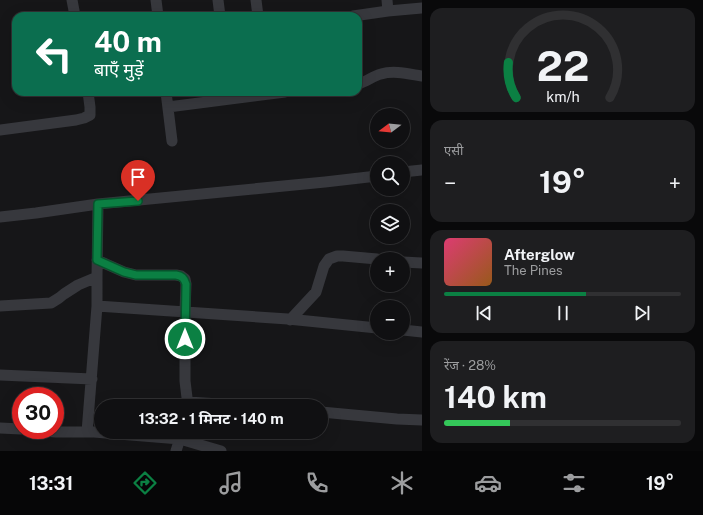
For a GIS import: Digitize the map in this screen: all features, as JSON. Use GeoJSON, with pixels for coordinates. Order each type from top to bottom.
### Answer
{"type":"FeatureCollection","features":[{"type":"Feature","properties":{"kind":"street"},"geometry":{"type":"LineString","coordinates":[[72,0],[74,12]]}},
{"type":"Feature","properties":{"kind":"street"},"geometry":{"type":"LineString","coordinates":[[156,0],[158,12]]}},
{"type":"Feature","properties":{"kind":"street"},"geometry":{"type":"LineString","coordinates":[[218,0],[220,12]]}},
{"type":"Feature","properties":{"kind":"street"},"geometry":{"type":"LineString","coordinates":[[256,0],[258,12]]}},
{"type":"Feature","properties":{"kind":"street"},"geometry":{"type":"LineString","coordinates":[[362,13],[388,6],[422,8]]}},
{"type":"Feature","properties":{"kind":"street"},"geometry":{"type":"LineString","coordinates":[[362,82],[388,72],[422,76]]}},
{"type":"Feature","properties":{"kind":"street"},"geometry":{"type":"LineString","coordinates":[[0,130],[84,118],[90,115],[88,96]]}},
{"type":"Feature","properties":{"kind":"street"},"geometry":{"type":"LineString","coordinates":[[167,96],[172,141]]}},
{"type":"Feature","properties":{"kind":"street"},"geometry":{"type":"LineString","coordinates":[[168,107],[254,96]]}},
{"type":"Feature","properties":{"kind":"street"},"geometry":{"type":"LineString","coordinates":[[410,171],[422,170]]}},
{"type":"Feature","properties":{"kind":"street"},"geometry":{"type":"LineString","coordinates":[[0,217],[98,204],[370,177]]}},
{"type":"Feature","properties":{"kind":"street"},"geometry":{"type":"LineString","coordinates":[[87,432],[97,306],[98,204]]}},
{"type":"Feature","properties":{"kind":"street"},"geometry":{"type":"LineString","coordinates":[[290,320],[316,292],[324,266],[329,259],[337,256],[370,258]]}},
{"type":"Feature","properties":{"kind":"street"},"geometry":{"type":"LineString","coordinates":[[97,260],[124,272],[136,275],[176,275],[185,279],[185,381],[187,399]]}},
{"type":"Feature","properties":{"kind":"street"},"geometry":{"type":"LineString","coordinates":[[410,262],[422,263]]}},
{"type":"Feature","properties":{"kind":"street"},"geometry":{"type":"LineString","coordinates":[[0,306],[54,302],[78,285],[97,277]]}},
{"type":"Feature","properties":{"kind":"street"},"geometry":{"type":"LineString","coordinates":[[97,306],[370,327]]}},
{"type":"Feature","properties":{"kind":"street"},"geometry":{"type":"LineString","coordinates":[[410,331],[422,332]]}},
{"type":"Feature","properties":{"kind":"street"},"geometry":{"type":"LineString","coordinates":[[0,375],[92,379]]}},
{"type":"Feature","properties":{"kind":"street"},"geometry":{"type":"LineString","coordinates":[[328,413],[422,420]]}},
{"type":"Feature","properties":{"kind":"street"},"geometry":{"type":"LineString","coordinates":[[0,428],[12,429]]}},
{"type":"Feature","properties":{"kind":"street"},"geometry":{"type":"LineString","coordinates":[[64,432],[94,432]]}},
{"type":"Feature","properties":{"kind":"street"},"geometry":{"type":"LineString","coordinates":[[176,451],[180,439]]}},
{"type":"Feature","properties":{"kind":"street"},"geometry":{"type":"LineString","coordinates":[[191,439],[221,451]]}},
{"type":"Feature","properties":{"kind":"route"},"geometry":{"type":"LineString","coordinates":[[138,201],[98,204],[97,260],[124,272],[136,275],[176,275],[185,279],[185,339]]}}]}
